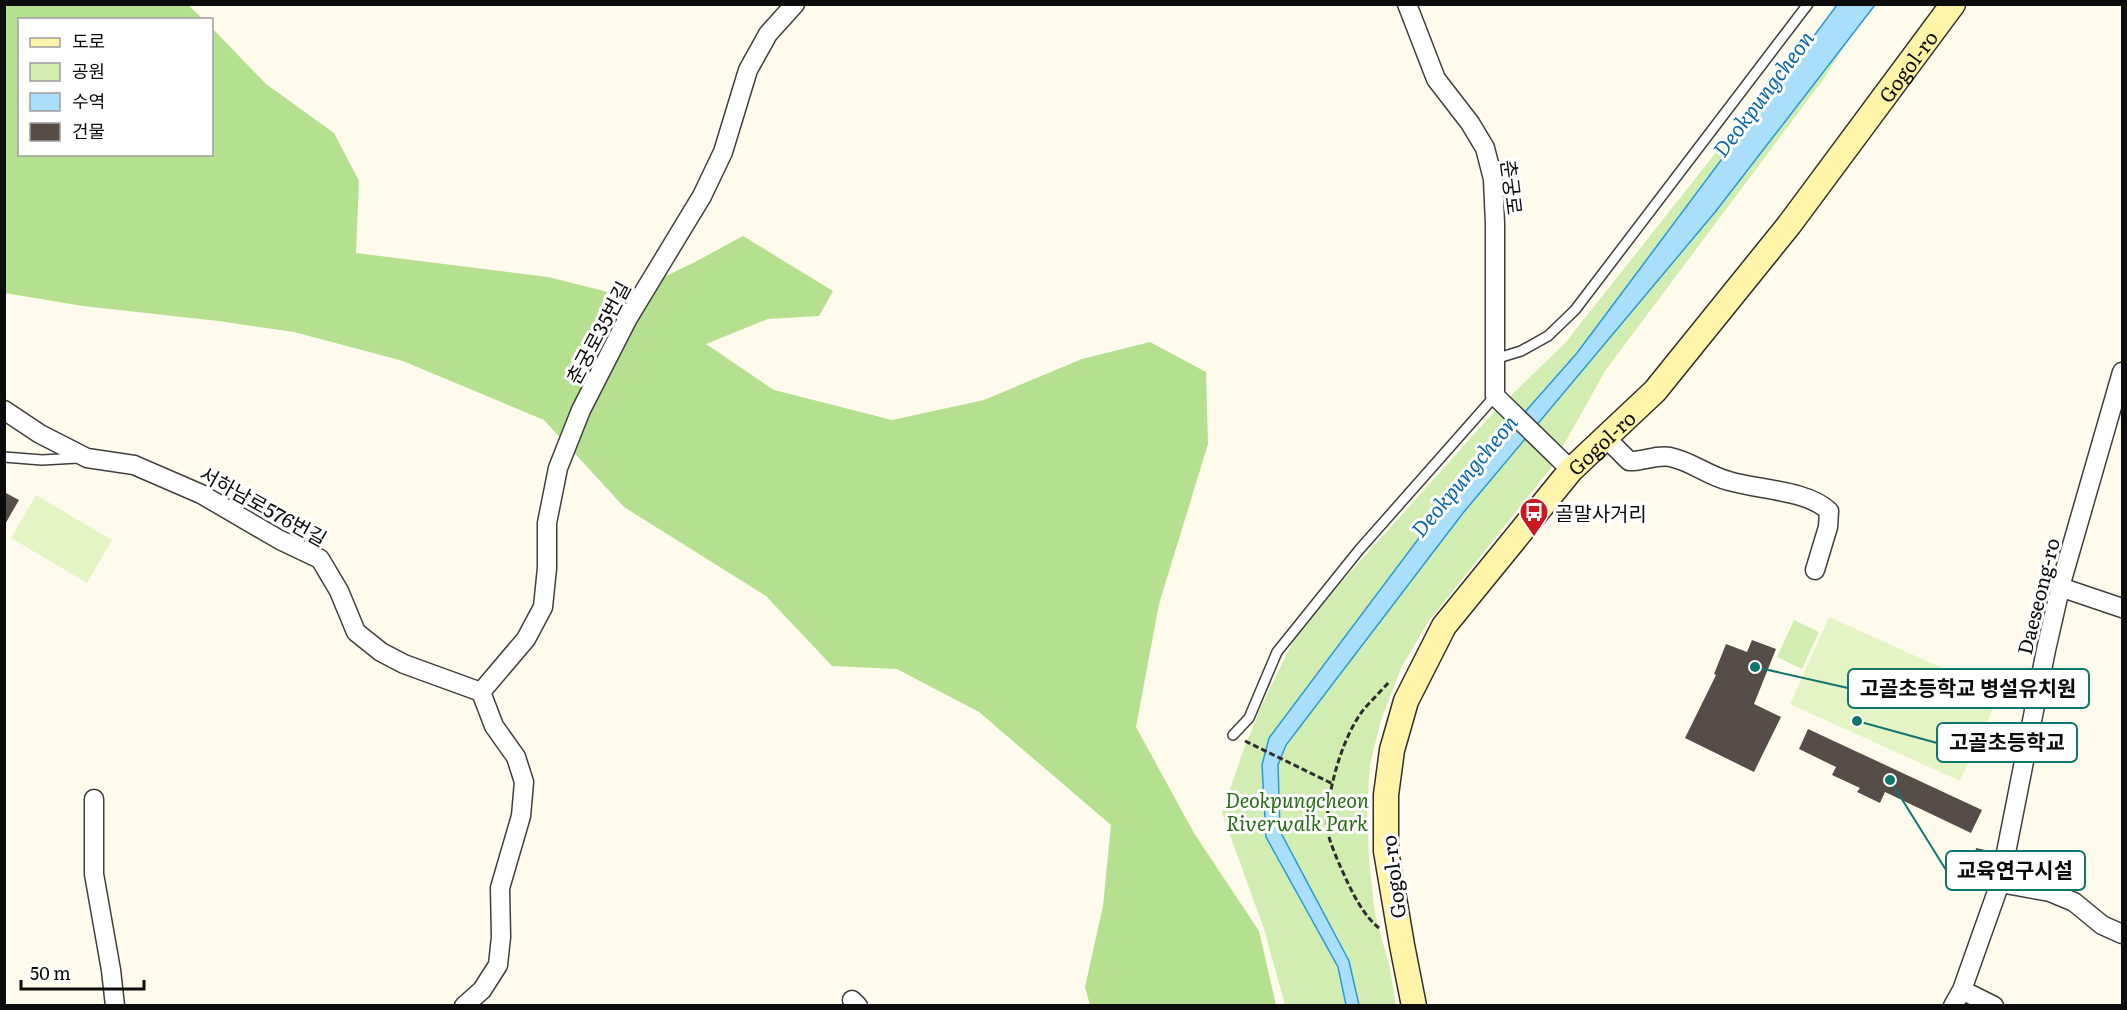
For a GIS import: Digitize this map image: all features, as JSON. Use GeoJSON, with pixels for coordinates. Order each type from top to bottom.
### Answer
{"type":"FeatureCollection","features":[{"type":"Feature","properties":{"kind":"street","name":"춘궁로35번길"},"geometry":{"type":"LineString","coordinates":[[481,692],[526,639],[543,607],[547,568],[547,524],[551,501],[558,468],[581,410],[628,318],[702,196],[723,152],[748,70],[768,34],[795,4]]}},
{"type":"Feature","properties":{"kind":"street","name":"춘궁로"},"geometry":{"type":"LineString","coordinates":[[1407,4],[1436,79],[1470,123],[1485,148],[1493,179],[1495,396]]}},
{"type":"Feature","properties":{"kind":"street","name":"Gogol-ro"},"geometry":{"type":"LineString","coordinates":[[1414,1005],[1386,851],[1386,795],[1392,750],[1406,701],[1444,626],[1571,470],[1655,391],[1789,225],[1953,4]]}},
{"type":"Feature","properties":{"kind":"street","name":"Daeseong-ro"},"geometry":{"type":"LineString","coordinates":[[1958,998],[2000,883],[2060,587],[2122,372]]}},
{"type":"Feature","properties":{"kind":"street"},"geometry":{"type":"LineString","coordinates":[[1495,396],[1571,470]]}},
{"type":"Feature","properties":{"kind":"street","name":"서하남로576번길"},"geometry":{"type":"LineString","coordinates":[[4,410],[40,434],[87,458],[134,465],[201,495],[280,540],[320,559],[339,591],[356,632],[381,652],[404,664],[481,692]]}},
{"type":"Feature","properties":{"kind":"street"},"geometry":{"type":"LineString","coordinates":[[1606,438],[1629,461],[1638,462],[1667,456],[1690,463],[1726,481],[1806,497],[1821,504],[1829,511],[1828,527],[1815,570]]}},
{"type":"Feature","properties":{"kind":"street"},"geometry":{"type":"LineString","coordinates":[[2060,587],[2122,608]]}},
{"type":"Feature","properties":{"kind":"street"},"geometry":{"type":"LineString","coordinates":[[464,1005],[482,990],[498,965],[501,937],[500,888],[521,816],[524,782],[516,758],[494,726],[481,692]]}},
{"type":"Feature","properties":{"kind":"street"},"geometry":{"type":"LineString","coordinates":[[94,799],[94,874],[115,1005]]}},
{"type":"Feature","properties":{"kind":"street"},"geometry":{"type":"LineString","coordinates":[[2000,883],[2050,892],[2074,902],[2102,925],[2122,934]]}},
{"type":"Feature","properties":{"kind":"street"},"geometry":{"type":"LineString","coordinates":[[1958,998],[1994,1005]]}},
{"type":"Feature","properties":{"kind":"lane"},"geometry":{"type":"LineString","coordinates":[[1495,359],[1521,351],[1548,336],[1575,310],[1808,4]]}},
{"type":"Feature","properties":{"kind":"lane"},"geometry":{"type":"LineString","coordinates":[[1233,735],[1249,718],[1277,652],[1359,550],[1495,396]]}},
{"type":"Feature","properties":{"kind":"lane"},"geometry":{"type":"LineString","coordinates":[[4,457],[42,460],[87,458]]}},
{"type":"Feature","properties":{"kind":"path"},"geometry":{"type":"LineString","coordinates":[[1389,682],[1363,711],[1346,743],[1332,784],[1327,829],[1341,869],[1355,899],[1373,923],[1402,945]]}},
{"type":"Feature","properties":{"kind":"path"},"geometry":{"type":"LineString","coordinates":[[1233,735],[1332,784]]}},
{"type":"Feature","properties":{"kind":"green space"},"geometry":{"type":"Polygon","coordinates":[[[4,5],[188,5],[202,18],[18,18],[18,156],[213,156],[213,29],[266,84],[334,133],[359,181],[356,253],[548,277],[624,296],[743,236],[833,291],[819,316],[768,319],[706,344],[774,390],[892,420],[984,400],[1082,359],[1150,342],[1206,372],[1208,444],[1159,604],[1136,727],[1194,833],[1259,931],[1276,1005],[1090,1005],[1085,987],[1103,906],[1111,825],[979,712],[897,669],[832,666],[766,596],[624,507],[544,420],[403,361],[294,332],[83,306],[5,293],[4,5]]]}},
{"type":"Feature","properties":{"kind":"green space","name":"Deokpungcheon Riverwalk Park"},"geometry":{"type":"Polygon","coordinates":[[[1844,5],[1870,5],[1825,77],[1605,371],[1551,468],[1428,622],[1401,668],[1381,720],[1370,765],[1367,808],[1369,860],[1375,914],[1390,969],[1396,1005],[1285,1005],[1264,929],[1222,813],[1261,707],[1294,639],[1344,579],[1494,412],[1566,342],[1793,55],[1844,5]]]}},
{"type":"Feature","properties":{"kind":"green space"},"geometry":{"type":"Polygon","coordinates":[[[36,495],[112,540],[87,583],[11,538],[36,495]]]}},
{"type":"Feature","properties":{"kind":"green space"},"geometry":{"type":"Polygon","coordinates":[[[1829,617],[2000,694],[1960,781],[1790,704],[1829,617]]]}},
{"type":"Feature","properties":{"kind":"green space"},"geometry":{"type":"Polygon","coordinates":[[[1794,620],[1819,632],[1802,669],[1777,657],[1794,620]]]}},
{"type":"Feature","properties":{"kind":"water"},"geometry":{"type":"Polygon","coordinates":[[[1837,5],[1875,5],[1716,211],[1463,513],[1286,745],[1278,765],[1280,831],[1349,961],[1359,1005],[1346,1005],[1338,967],[1266,837],[1262,765],[1269,738],[1449,498],[1577,353],[1837,5]]]}},
{"type":"Feature","properties":{"kind":"building"},"geometry":{"type":"Polygon","coordinates":[[[4,492],[19,500],[4,526],[4,492]]]}},
{"type":"Feature","properties":{"kind":"building"},"geometry":{"type":"Polygon","coordinates":[[[1752,640],[1776,649],[1754,704],[1781,717],[1754,772],[1685,738],[1716,675],[1714,674],[1726,644],[1747,652],[1752,640]]]}},
{"type":"Feature","properties":{"kind":"building"},"geometry":{"type":"Polygon","coordinates":[[[1808,729],[1982,810],[1971,833],[1885,792],[1880,803],[1857,792],[1860,788],[1832,775],[1836,767],[1799,749],[1808,729]]]}},
{"type":"Feature","properties":{"kind":"building"},"geometry":{"type":"Polygon","coordinates":[[[1976,848],[1990,851],[1985,879],[1951,873],[1954,856],[1974,860],[1976,848]]]}},
{"type":"Feature","properties":{"kind":"place","name":"골말사거리"},"geometry":{"type":"Point","coordinates":[1534,538]}},
{"type":"Feature","properties":{"kind":"place","name":"고골초등학교 병설유치원"},"geometry":{"type":"Point","coordinates":[1755,667]}},
{"type":"Feature","properties":{"kind":"place","name":"고골초등학교"},"geometry":{"type":"Point","coordinates":[1857,721]}},
{"type":"Feature","properties":{"kind":"place","name":"교육연구시설"},"geometry":{"type":"Point","coordinates":[1890,780]}},
{"type":"Feature","properties":{"kind":"water label","name":"Deokpungcheon"},"geometry":{"type":"Point","coordinates":[1762,93]}},
{"type":"Feature","properties":{"kind":"water label","name":"Deokpungcheon"},"geometry":{"type":"Point","coordinates":[1463,475]}}]}
